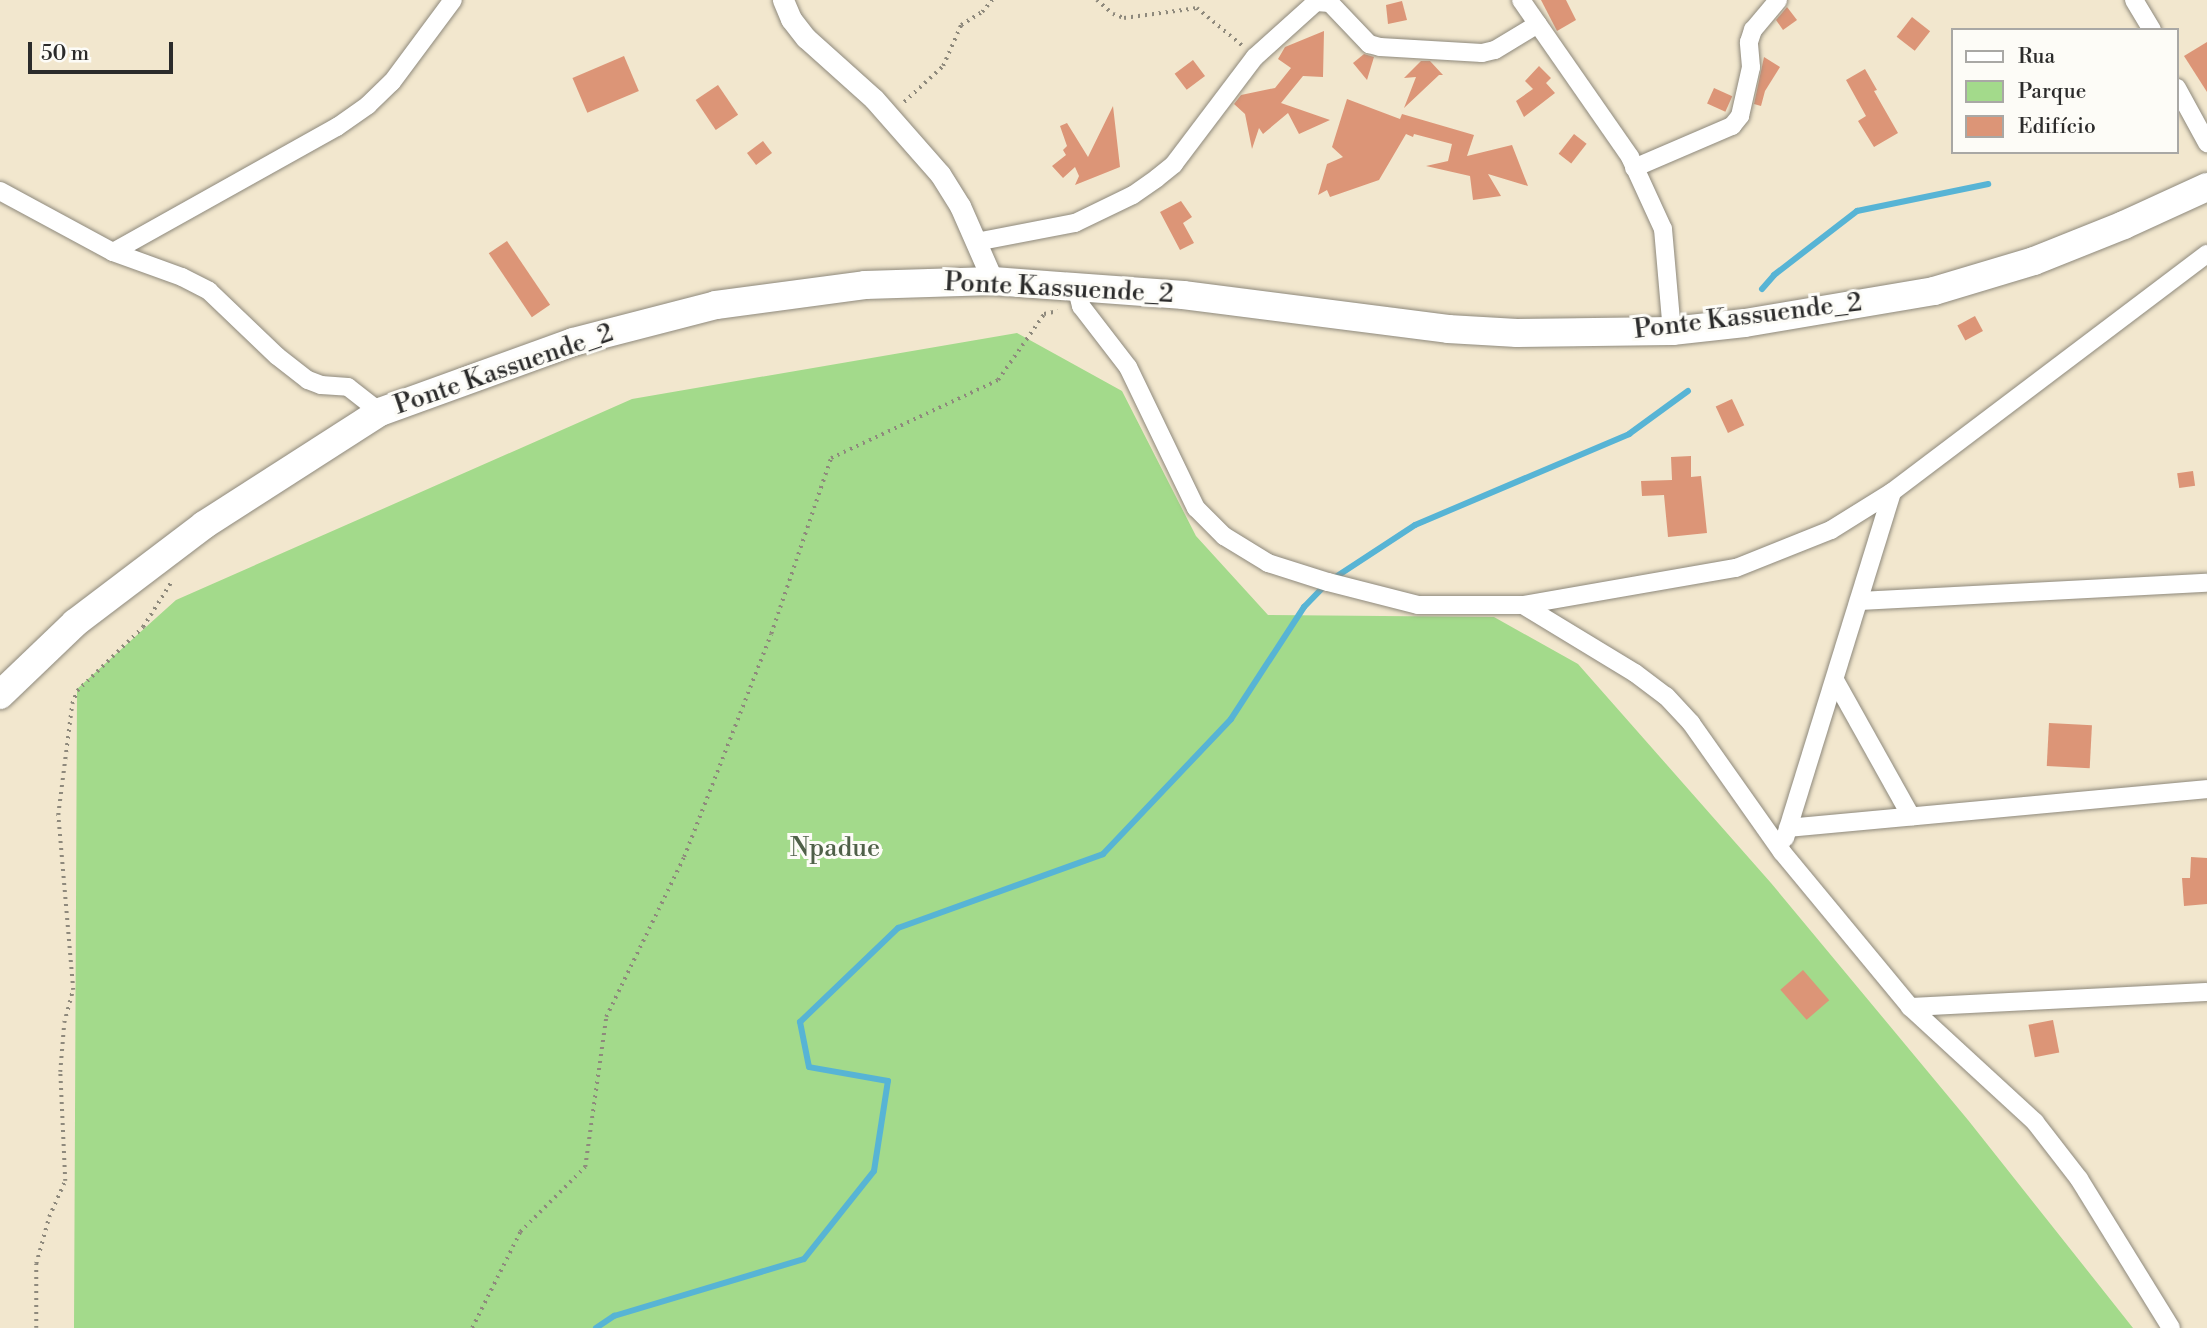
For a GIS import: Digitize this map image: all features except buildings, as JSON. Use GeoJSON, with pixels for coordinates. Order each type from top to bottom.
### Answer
{"type":"FeatureCollection","features":[{"type":"Feature","properties":{"kind":"highway","name":"Ponte Kassuende_2"},"geometry":{"type":"LineString","coordinates":[[0,695],[75,623],[204,524],[380,412],[573,342],[716,305],[865,285],[993,281],[1079,296],[1182,295],[1448,329],[1517,333],[1672,331],[1745,323],[1934,290],[2034,261],[2124,225],[2207,187]]}},
{"type":"Feature","properties":{"kind":"street"},"geometry":{"type":"LineString","coordinates":[[113,252],[337,127],[368,105],[392,82],[453,0]]}},
{"type":"Feature","properties":{"kind":"street"},"geometry":{"type":"LineString","coordinates":[[783,0],[791,19],[806,38],[888,116],[952,190],[993,281]]}},
{"type":"Feature","properties":{"kind":"street"},"geometry":{"type":"LineString","coordinates":[[1521,0],[1630,157],[1663,229],[1672,331]]}},
{"type":"Feature","properties":{"kind":"street"},"geometry":{"type":"LineString","coordinates":[[1633,168],[1732,126],[1740,116],[1751,67],[1748,49],[1753,30],[1778,0]]}},
{"type":"Feature","properties":{"kind":"street"},"geometry":{"type":"LineString","coordinates":[[2134,0],[2151,28]]}},
{"type":"Feature","properties":{"kind":"street"},"geometry":{"type":"LineString","coordinates":[[976,242],[1075,223],[1133,195],[1174,164],[1255,57],[1316,2],[1330,3],[1370,44],[1380,47],[1482,53],[1495,50],[1538,24]]}},
{"type":"Feature","properties":{"kind":"street"},"geometry":{"type":"LineString","coordinates":[[2179,92],[2207,143]]}},
{"type":"Feature","properties":{"kind":"street"},"geometry":{"type":"LineString","coordinates":[[0,191],[113,252],[182,277],[209,291],[277,356],[308,380],[321,385],[348,387],[380,412]]}},
{"type":"Feature","properties":{"kind":"street"},"geometry":{"type":"LineString","coordinates":[[1079,296],[1128,367],[1196,508],[1224,536],[1268,562],[1328,582],[1418,604],[1522,605],[1736,568],[1831,530],[1892,492],[2207,254]]}},
{"type":"Feature","properties":{"kind":"street"},"geometry":{"type":"LineString","coordinates":[[1782,852],[1892,492]]}},
{"type":"Feature","properties":{"kind":"street"},"geometry":{"type":"LineString","coordinates":[[1859,601],[2207,583]]}},
{"type":"Feature","properties":{"kind":"street"},"geometry":{"type":"LineString","coordinates":[[1522,605],[1635,673],[1666,696],[1691,723],[1782,852],[1910,1007],[2035,1122],[2080,1179],[2171,1328]]}},
{"type":"Feature","properties":{"kind":"street"},"geometry":{"type":"LineString","coordinates":[[1836,682],[1911,816]]}},
{"type":"Feature","properties":{"kind":"street"},"geometry":{"type":"LineString","coordinates":[[1788,828],[2207,789]]}},
{"type":"Feature","properties":{"kind":"street"},"geometry":{"type":"LineString","coordinates":[[1910,1007],[2207,992]]}},
{"type":"Feature","properties":{"kind":"path"},"geometry":{"type":"LineString","coordinates":[[888,116],[943,66],[961,25],[982,12],[992,0]]}},
{"type":"Feature","properties":{"kind":"path"},"geometry":{"type":"LineString","coordinates":[[1097,0],[1113,14],[1124,18],[1197,8],[1206,12],[1255,57]]}},
{"type":"Feature","properties":{"kind":"path"},"geometry":{"type":"LineString","coordinates":[[472,1328],[520,1232],[585,1167],[606,1017],[684,857],[771,634],[831,458],[998,380],[1044,314],[1079,296]]}},
{"type":"Feature","properties":{"kind":"path"},"geometry":{"type":"LineString","coordinates":[[36,1328],[36,1264],[49,1217],[65,1181],[60,1072],[64,1023],[73,990],[58,815],[72,704],[77,691],[143,627],[178,570]]}},
{"type":"Feature","properties":{"kind":"green space","name":"Npadue"},"geometry":{"type":"Polygon","coordinates":[[[1017,333],[1122,391],[1196,536],[1268,615],[1494,617],[1578,664],[1771,883],[1968,1120],[2133,1328],[74,1328],[77,689],[176,600],[632,399],[1017,333]]]}},
{"type":"Feature","properties":{"kind":"waterway"},"geometry":{"type":"LineString","coordinates":[[1762,289],[1774,275],[1857,211],[1988,184]]}},
{"type":"Feature","properties":{"kind":"waterway"},"geometry":{"type":"LineString","coordinates":[[596,1328],[614,1316],[804,1259],[874,1171],[888,1081],[809,1067],[800,1022],[898,928],[1103,854],[1231,719],[1304,607],[1328,582],[1415,525],[1629,434],[1688,391]]}}]}
